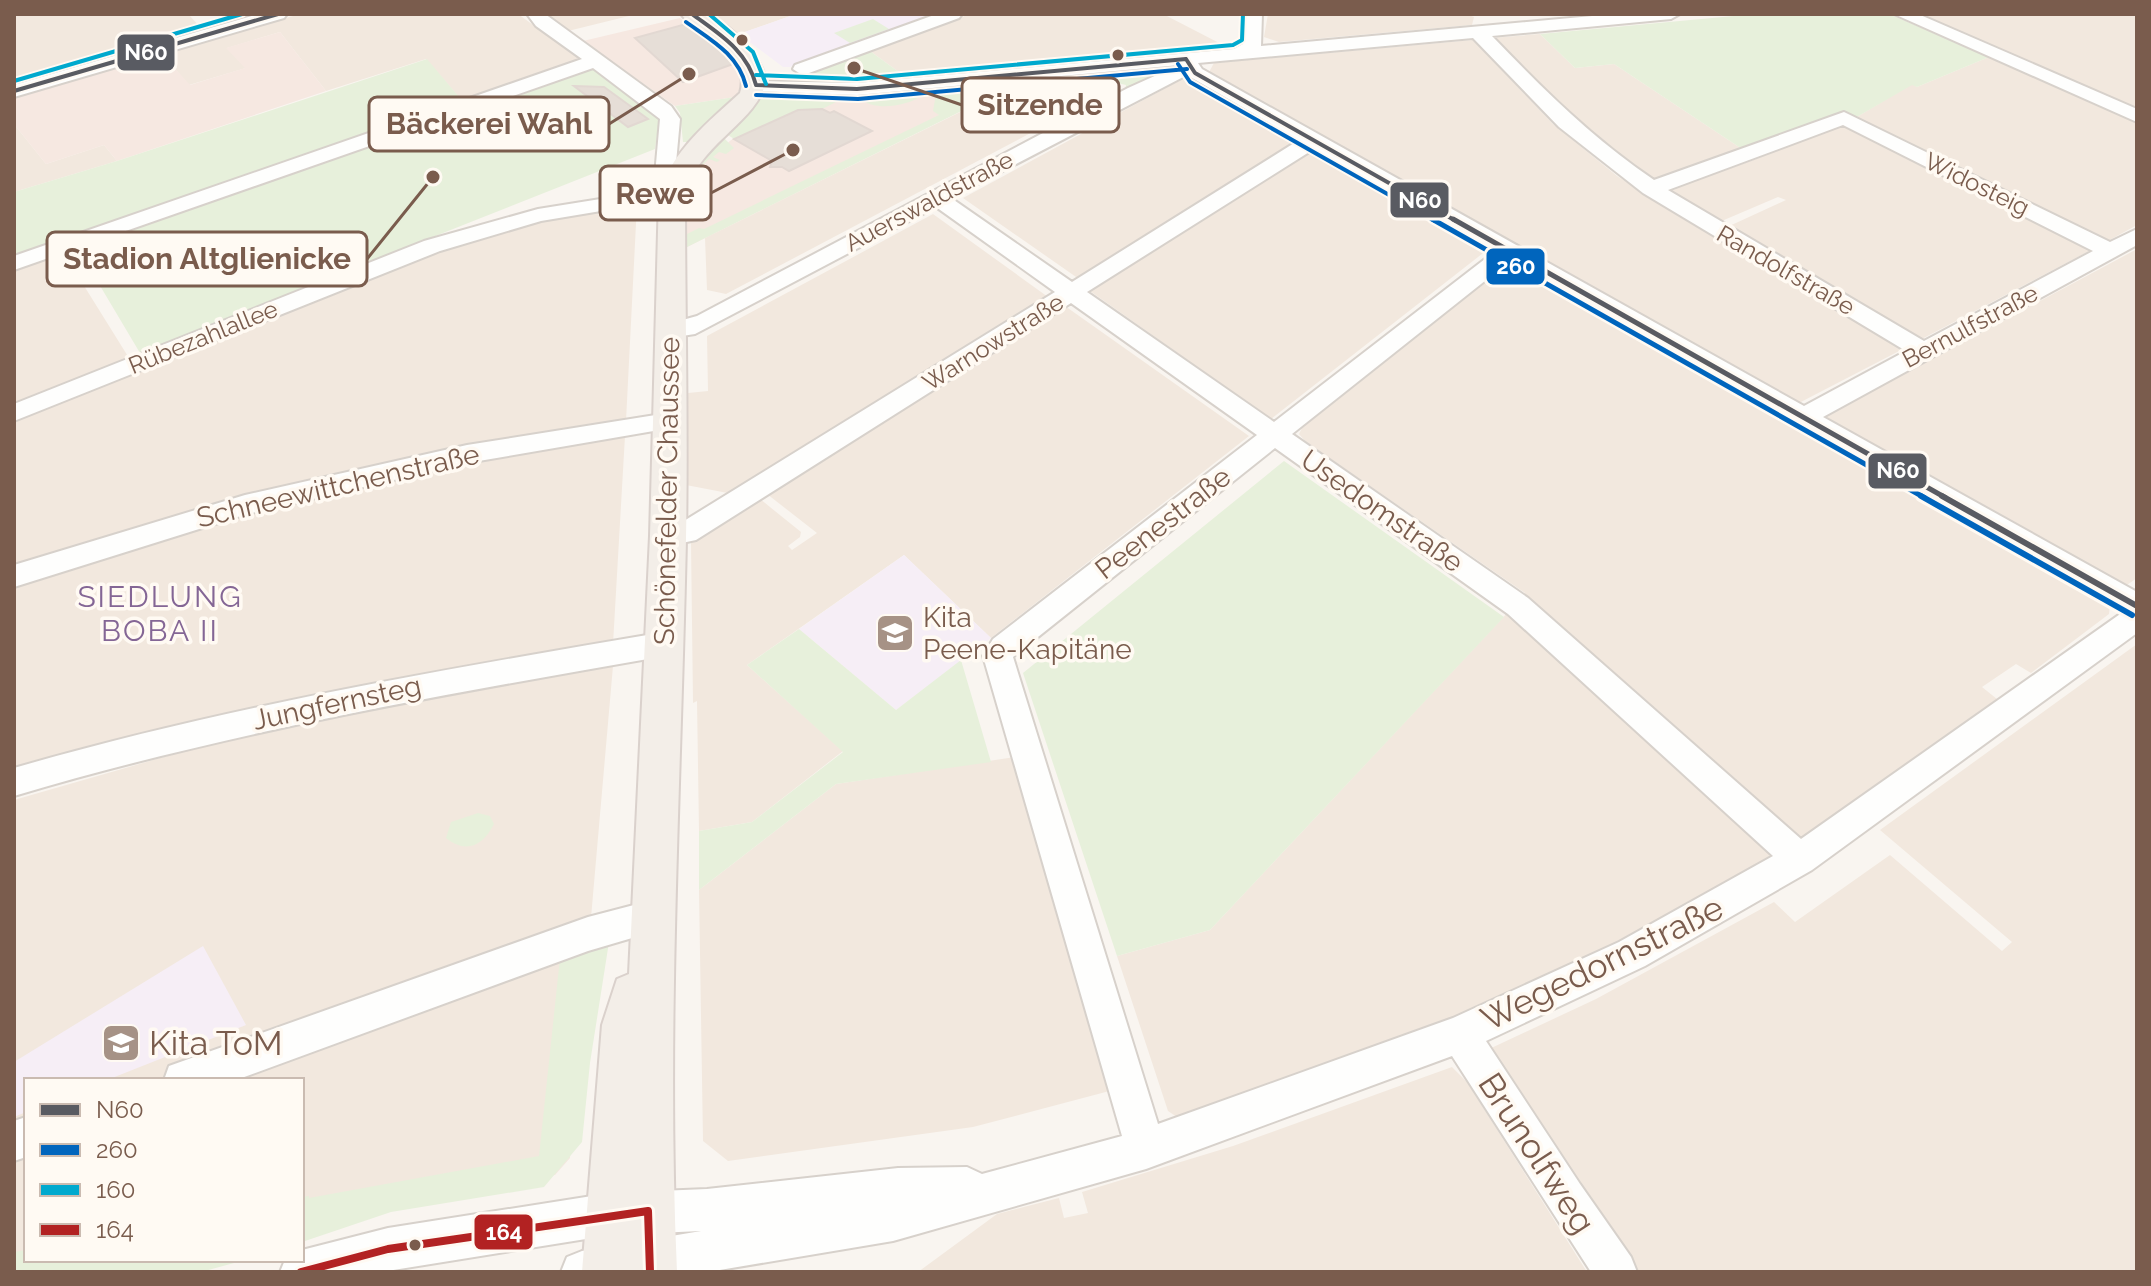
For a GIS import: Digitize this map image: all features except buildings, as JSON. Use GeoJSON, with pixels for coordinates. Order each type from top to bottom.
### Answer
{"type":"FeatureCollection","features":[{"type":"Feature","properties":{"kind":"main road"},"geometry":{"type":"LineString","coordinates":[[672,188],[696,150],[751,95],[756,85],[756,73],[750,62],[692,14]]}},
{"type":"Feature","properties":{"kind":"main road","name":"Schönefelder Chaussee"},"geometry":{"type":"LineString","coordinates":[[623,1253],[653,921],[668,536],[672,188]]}},
{"type":"Feature","properties":{"kind":"street"},"geometry":{"type":"LineString","coordinates":[[201,14],[217,31]]}},
{"type":"Feature","properties":{"kind":"street"},"geometry":{"type":"LineString","coordinates":[[14,91],[278,14]]}},
{"type":"Feature","properties":{"kind":"street"},"geometry":{"type":"LineString","coordinates":[[536,14],[542,22],[664,110],[670,119],[665,175],[672,188]]}},
{"type":"Feature","properties":{"kind":"street"},"geometry":{"type":"LineString","coordinates":[[802,69],[953,14]]}},
{"type":"Feature","properties":{"kind":"street"},"geometry":{"type":"LineString","coordinates":[[1236,55],[1252,46],[1253,14]]}},
{"type":"Feature","properties":{"kind":"street"},"geometry":{"type":"LineString","coordinates":[[756,85],[857,89],[1188,64],[1482,23],[1514,30],[1671,14]]}},
{"type":"Feature","properties":{"kind":"street"},"geometry":{"type":"LineString","coordinates":[[1903,14],[2137,116]]}},
{"type":"Feature","properties":{"kind":"street","name":"Randolfstraße"},"geometry":{"type":"LineString","coordinates":[[1482,23],[1566,123],[1650,189],[1923,351]]}},
{"type":"Feature","properties":{"kind":"street"},"geometry":{"type":"LineString","coordinates":[[14,263],[598,60]]}},
{"type":"Feature","properties":{"kind":"street"},"geometry":{"type":"LineString","coordinates":[[1188,64],[1314,140],[2137,606]]}},
{"type":"Feature","properties":{"kind":"street","name":"Auerswaldstraße"},"geometry":{"type":"LineString","coordinates":[[669,331],[687,329],[705,321],[1188,64]]}},
{"type":"Feature","properties":{"kind":"street","name":"Widosteig"},"geometry":{"type":"LineString","coordinates":[[1650,189],[1844,118],[2111,251]]}},
{"type":"Feature","properties":{"kind":"street","name":"Warnowstraße"},"geometry":{"type":"LineString","coordinates":[[668,536],[686,533],[1314,140]]}},
{"type":"Feature","properties":{"kind":"street"},"geometry":{"type":"LineString","coordinates":[[667,147],[696,150]]}},
{"type":"Feature","properties":{"kind":"street","name":"Rübezahlallee"},"geometry":{"type":"LineString","coordinates":[[14,413],[455,238],[552,212],[672,188]]}},
{"type":"Feature","properties":{"kind":"street","name":"Usedomstraße"},"geometry":{"type":"LineString","coordinates":[[936,197],[1518,606],[1800,859]]}},
{"type":"Feature","properties":{"kind":"street","name":"Bernulfstraße"},"geometry":{"type":"LineString","coordinates":[[1803,417],[2137,236]]}},
{"type":"Feature","properties":{"kind":"street","name":"Peenestraße"},"geometry":{"type":"LineString","coordinates":[[1146,1149],[998,656],[1004,647],[1509,251]]}},
{"type":"Feature","properties":{"kind":"street","name":"Schneewittchenstraße"},"geometry":{"type":"LineString","coordinates":[[14,576],[245,505],[467,454],[668,421]]}},
{"type":"Feature","properties":{"kind":"street","name":"Wegedornstraße"},"geometry":{"type":"LineString","coordinates":[[301,1272],[388,1249],[623,1253],[893,1220],[1005,1186],[1146,1149],[1460,1034],[1632,954],[1800,859],[2137,617]]}},
{"type":"Feature","properties":{"kind":"street","name":"Jungfernsteg"},"geometry":{"type":"LineString","coordinates":[[14,782],[144,747],[407,687],[665,644]]}},
{"type":"Feature","properties":{"kind":"street"},"geometry":{"type":"LineString","coordinates":[[189,1078],[588,934],[653,921]]}},
{"type":"Feature","properties":{"kind":"street","name":"Brunolfweg"},"geometry":{"type":"LineString","coordinates":[[1460,1034],[1565,1199],[1616,1272]]}},
{"type":"Feature","properties":{"kind":"shaded area"},"geometry":{"type":"Polygon","coordinates":[[[14,14],[188,14],[203,30],[14,85],[14,14]]]}},
{"type":"Feature","properties":{"kind":"shaded area"},"geometry":{"type":"Polygon","coordinates":[[[300,14],[518,14],[584,62],[465,104],[426,59],[326,91],[280,32],[227,48],[246,68],[189,85],[162,54],[300,14]]]}},
{"type":"Feature","properties":{"kind":"shaded area"},"geometry":{"type":"Polygon","coordinates":[[[547,14],[637,14],[568,31],[547,14]]]}},
{"type":"Feature","properties":{"kind":"shaded area"},"geometry":{"type":"Polygon","coordinates":[[[714,14],[796,14],[739,34],[714,14]]]}},
{"type":"Feature","properties":{"kind":"shaded area"},"geometry":{"type":"Polygon","coordinates":[[[796,14],[940,14],[790,67],[783,67],[739,34],[796,14]]]}},
{"type":"Feature","properties":{"kind":"shaded area"},"geometry":{"type":"Polygon","coordinates":[[[970,14],[1163,14],[1225,46],[903,75],[870,51],[970,14]]]}},
{"type":"Feature","properties":{"kind":"shaded area"},"geometry":{"type":"Polygon","coordinates":[[[1268,14],[1466,14],[1474,17],[1472,25],[1279,42],[1264,37],[1268,14]]]}},
{"type":"Feature","properties":{"kind":"shaded area"},"geometry":{"type":"Polygon","coordinates":[[[1910,14],[2137,14],[2137,111],[1910,14]]]}},
{"type":"Feature","properties":{"kind":"shaded area"},"geometry":{"type":"Polygon","coordinates":[[[680,18],[739,65],[743,84],[735,97],[675,106],[583,41],[680,18]]]}},
{"type":"Feature","properties":{"kind":"shaded area"},"geometry":{"type":"Polygon","coordinates":[[[280,32],[326,91],[117,161],[104,145],[46,164],[14,124],[14,98],[162,54],[190,85],[245,68],[226,48],[280,32]]]}},
{"type":"Feature","properties":{"kind":"shaded area"},"geometry":{"type":"Polygon","coordinates":[[[1540,34],[1575,68],[1614,64],[1742,149],[1650,181],[1614,156],[1491,38],[1540,34]]]}},
{"type":"Feature","properties":{"kind":"shaded area"},"geometry":{"type":"Polygon","coordinates":[[[1473,40],[1553,124],[1617,176],[1903,349],[1797,404],[1208,74],[1214,63],[1473,40]]]}},
{"type":"Feature","properties":{"kind":"shaded area"},"geometry":{"type":"Polygon","coordinates":[[[1989,57],[2137,121],[2137,225],[2106,242],[1855,118],[1912,84],[1917,87],[1989,57]]]}},
{"type":"Feature","properties":{"kind":"shaded area"},"geometry":{"type":"Polygon","coordinates":[[[1184,78],[1298,143],[1079,279],[963,198],[1184,78]]]}},
{"type":"Feature","properties":{"kind":"shaded area"},"geometry":{"type":"Polygon","coordinates":[[[1101,79],[1116,88],[726,294],[707,290],[705,238],[1011,87],[1101,79]]]}},
{"type":"Feature","properties":{"kind":"shaded area"},"geometry":{"type":"Polygon","coordinates":[[[1021,81],[687,247],[686,186],[689,174],[777,103],[1021,81]]]}},
{"type":"Feature","properties":{"kind":"shaded area"},"geometry":{"type":"Polygon","coordinates":[[[14,124],[46,164],[104,145],[117,161],[14,192],[14,124]]]}},
{"type":"Feature","properties":{"kind":"shaded area"},"geometry":{"type":"Polygon","coordinates":[[[1841,124],[2093,249],[1918,341],[1725,228],[1786,200],[1778,197],[1717,223],[1665,192],[1841,124]]]}},
{"type":"Feature","properties":{"kind":"shaded area"},"geometry":{"type":"Polygon","coordinates":[[[1314,149],[1487,250],[1271,419],[1090,291],[1314,149]]]}},
{"type":"Feature","properties":{"kind":"shaded area"},"geometry":{"type":"Polygon","coordinates":[[[637,204],[626,421],[498,440],[307,481],[14,566],[14,419],[426,254],[532,222],[637,204]]]}},
{"type":"Feature","properties":{"kind":"shaded area"},"geometry":{"type":"Polygon","coordinates":[[[933,214],[1048,297],[733,494],[686,485],[688,393],[708,391],[707,336],[933,214]]]}},
{"type":"Feature","properties":{"kind":"shaded area"},"geometry":{"type":"Polygon","coordinates":[[[2137,249],[2137,578],[2124,587],[1822,418],[2137,249]]]}},
{"type":"Feature","properties":{"kind":"shaded area"},"geometry":{"type":"Polygon","coordinates":[[[63,252],[129,358],[14,403],[14,269],[63,252]]]}},
{"type":"Feature","properties":{"kind":"shaded area"},"geometry":{"type":"Polygon","coordinates":[[[1509,263],[1515,263],[2110,604],[2109,614],[2031,673],[2016,664],[1982,687],[1997,699],[1793,844],[1519,601],[1525,593],[1299,434],[1302,428],[1509,263]]]}},
{"type":"Feature","properties":{"kind":"shaded area"},"geometry":{"type":"Polygon","coordinates":[[[1065,306],[1249,436],[991,638],[904,555],[747,665],[843,751],[752,822],[699,831],[697,701],[693,703],[691,542],[760,499],[801,532],[800,537],[788,546],[792,550],[817,533],[767,494],[1065,306]]]}},
{"type":"Feature","properties":{"kind":"shaded area"},"geometry":{"type":"Polygon","coordinates":[[[625,436],[613,644],[395,679],[276,705],[14,773],[14,586],[274,506],[419,472],[625,436]]]}},
{"type":"Feature","properties":{"kind":"shaded area","name":"Kita Peene-Kapitäne"},"geometry":{"type":"Polygon","coordinates":[[[904,555],[991,638],[896,710],[799,629],[904,555]]]}},
{"type":"Feature","properties":{"kind":"shaded area"},"geometry":{"type":"Polygon","coordinates":[[[1510,610],[1773,854],[1631,935],[1437,1025],[1275,1085],[1177,1117],[1168,1111],[1117,956],[1210,930],[1510,610]]]}},
{"type":"Feature","properties":{"kind":"shaded area"},"geometry":{"type":"Polygon","coordinates":[[[2137,644],[2137,1272],[1634,1272],[1487,1050],[1596,999],[1774,902],[1795,922],[1890,855],[2002,951],[2012,942],[1880,830],[2137,644]]]}},
{"type":"Feature","properties":{"kind":"shaded area"},"geometry":{"type":"Polygon","coordinates":[[[613,666],[570,1158],[555,1175],[396,1198],[304,1228],[304,1078],[24,1078],[24,1262],[14,1272],[14,800],[223,740],[309,720],[613,666]]]}},
{"type":"Feature","properties":{"kind":"shaded area"},"geometry":{"type":"Polygon","coordinates":[[[1015,757],[1117,1089],[973,1127],[728,1161],[703,1141],[699,890],[836,784],[1015,757]]]}},
{"type":"Feature","properties":{"kind":"shaded area","name":"Kita ToM"},"geometry":{"type":"Polygon","coordinates":[[[203,946],[246,1025],[112,1078],[24,1078],[24,1113],[14,1117],[14,1062],[203,946]]]}},
{"type":"Feature","properties":{"kind":"shaded area"},"geometry":{"type":"Polygon","coordinates":[[[1452,1067],[1467,1082],[1587,1272],[918,1272],[997,1214],[1059,1198],[1064,1218],[1088,1213],[1082,1192],[1233,1146],[1452,1067]]]}},
{"type":"Feature","properties":{"kind":"green space"},"geometry":{"type":"Polygon","coordinates":[[[1755,14],[1889,14],[1989,57],[1917,87],[1912,85],[1855,118],[1742,149],[1614,64],[1575,68],[1540,34],[1755,14]]]}},
{"type":"Feature","properties":{"kind":"green space"},"geometry":{"type":"Polygon","coordinates":[[[873,19],[889,29],[850,43],[834,33],[873,19]]]}},
{"type":"Feature","properties":{"kind":"green space"},"geometry":{"type":"Polygon","coordinates":[[[870,51],[903,75],[835,81],[800,78],[870,51]]]}},
{"type":"Feature","properties":{"kind":"green space"},"geometry":{"type":"Polygon","coordinates":[[[427,59],[465,104],[14,261],[14,192],[427,59]]]}},
{"type":"Feature","properties":{"kind":"green space"},"geometry":{"type":"Polygon","coordinates":[[[590,67],[659,119],[655,149],[140,353],[77,247],[590,67]]]}},
{"type":"Feature","properties":{"kind":"green space"},"geometry":{"type":"Polygon","coordinates":[[[1166,69],[1125,91],[1126,85],[1095,78],[1072,80],[1070,76],[1166,69]]]}},
{"type":"Feature","properties":{"kind":"green space"},"geometry":{"type":"Polygon","coordinates":[[[1026,79],[687,247],[687,234],[704,229],[939,115],[933,111],[937,88],[1026,79]]]}},
{"type":"Feature","properties":{"kind":"green space"},"geometry":{"type":"Polygon","coordinates":[[[912,90],[920,96],[900,105],[875,105],[863,100],[871,94],[912,90]]]}},
{"type":"Feature","properties":{"kind":"green space"},"geometry":{"type":"Polygon","coordinates":[[[850,95],[822,109],[798,110],[734,139],[725,133],[760,99],[850,95]]]}},
{"type":"Feature","properties":{"kind":"green space"},"geometry":{"type":"Polygon","coordinates":[[[735,97],[689,142],[683,142],[680,113],[675,106],[735,97]]]}},
{"type":"Feature","properties":{"kind":"green space"},"geometry":{"type":"Polygon","coordinates":[[[724,138],[734,148],[726,154],[719,152],[713,157],[720,160],[709,159],[697,170],[706,173],[696,176],[695,214],[702,215],[684,215],[685,191],[692,173],[719,139],[724,138]]]}},
{"type":"Feature","properties":{"kind":"green space"},"geometry":{"type":"Polygon","coordinates":[[[1284,461],[1504,617],[1210,930],[1117,956],[1023,673],[1284,461]]]}},
{"type":"Feature","properties":{"kind":"green space"},"geometry":{"type":"Polygon","coordinates":[[[799,629],[896,710],[961,660],[991,762],[836,784],[699,890],[699,831],[752,822],[843,752],[747,665],[799,629]]]}},
{"type":"Feature","properties":{"kind":"green space"},"geometry":{"type":"Polygon","coordinates":[[[478,813],[490,816],[494,824],[485,838],[473,845],[460,846],[446,838],[451,822],[478,813]]]}},
{"type":"Feature","properties":{"kind":"green space"},"geometry":{"type":"Polygon","coordinates":[[[609,942],[590,1063],[582,1142],[544,1187],[391,1212],[304,1241],[304,1197],[539,1156],[560,958],[609,942]]]}},
{"type":"Feature","properties":{"kind":"green space"},"geometry":{"type":"Polygon","coordinates":[[[24,1250],[24,1262],[238,1262],[201,1272],[14,1272],[14,1252],[24,1250]]]}},
{"type":"Feature","properties":{"kind":"transit line","name":"160"},"geometry":{"type":"LineString","coordinates":[[14,81],[242,14]]}},
{"type":"Feature","properties":{"kind":"transit line","name":"N60"},"geometry":{"type":"LineString","coordinates":[[14,91],[278,14]]}},
{"type":"Feature","properties":{"kind":"transit line","name":"N60"},"geometry":{"type":"LineString","coordinates":[[692,14],[740,52],[748,62],[756,85]]}},
{"type":"Feature","properties":{"kind":"transit line","name":"160"},"geometry":{"type":"LineString","coordinates":[[709,14],[753,52],[766,84]]}},
{"type":"Feature","properties":{"kind":"transit line","name":"160"},"geometry":{"type":"LineString","coordinates":[[756,75],[857,79],[1233,45],[1242,40],[1243,14]]}},
{"type":"Feature","properties":{"kind":"transit line","name":"260"},"geometry":{"type":"LineString","coordinates":[[686,22],[731,57],[738,65],[746,86]]}},
{"type":"Feature","properties":{"kind":"transit line","name":"N60"},"geometry":{"type":"LineString","coordinates":[[1186,59],[1195,73],[2137,606]]}},
{"type":"Feature","properties":{"kind":"transit line","name":"N60"},"geometry":{"type":"LineString","coordinates":[[756,85],[857,89],[1186,59]]}},
{"type":"Feature","properties":{"kind":"transit line","name":"260"},"geometry":{"type":"LineString","coordinates":[[1178,64],[1190,82],[2132,615]]}},
{"type":"Feature","properties":{"kind":"transit line","name":"260"},"geometry":{"type":"LineString","coordinates":[[756,95],[858,99],[1187,69]]}},
{"type":"Feature","properties":{"kind":"transit line","name":"164"},"geometry":{"type":"LineString","coordinates":[[301,1272],[388,1249],[648,1211],[650,1272]]}},
{"type":"Feature","properties":{"kind":"place","name":"Sitzende"},"geometry":{"type":"Point","coordinates":[854,68]}},
{"type":"Feature","properties":{"kind":"place","name":"Bäckerei Wahl"},"geometry":{"type":"Point","coordinates":[689,74]}},
{"type":"Feature","properties":{"kind":"place","name":"Rewe"},"geometry":{"type":"Point","coordinates":[793,150]}},
{"type":"Feature","properties":{"kind":"place","name":"Stadion Altglienicke"},"geometry":{"type":"Point","coordinates":[433,177]}},
{"type":"Feature","properties":{"kind":"place","name":"Kita Peene-Kapitäne"},"geometry":{"type":"Point","coordinates":[895,633]}},
{"type":"Feature","properties":{"kind":"place","name":"Kita ToM"},"geometry":{"type":"Point","coordinates":[121,1043]}},
{"type":"Feature","properties":{"kind":"district","name":"SIEDLUNG BOBA II"},"geometry":{"type":"Point","coordinates":[160,613]}}]}
